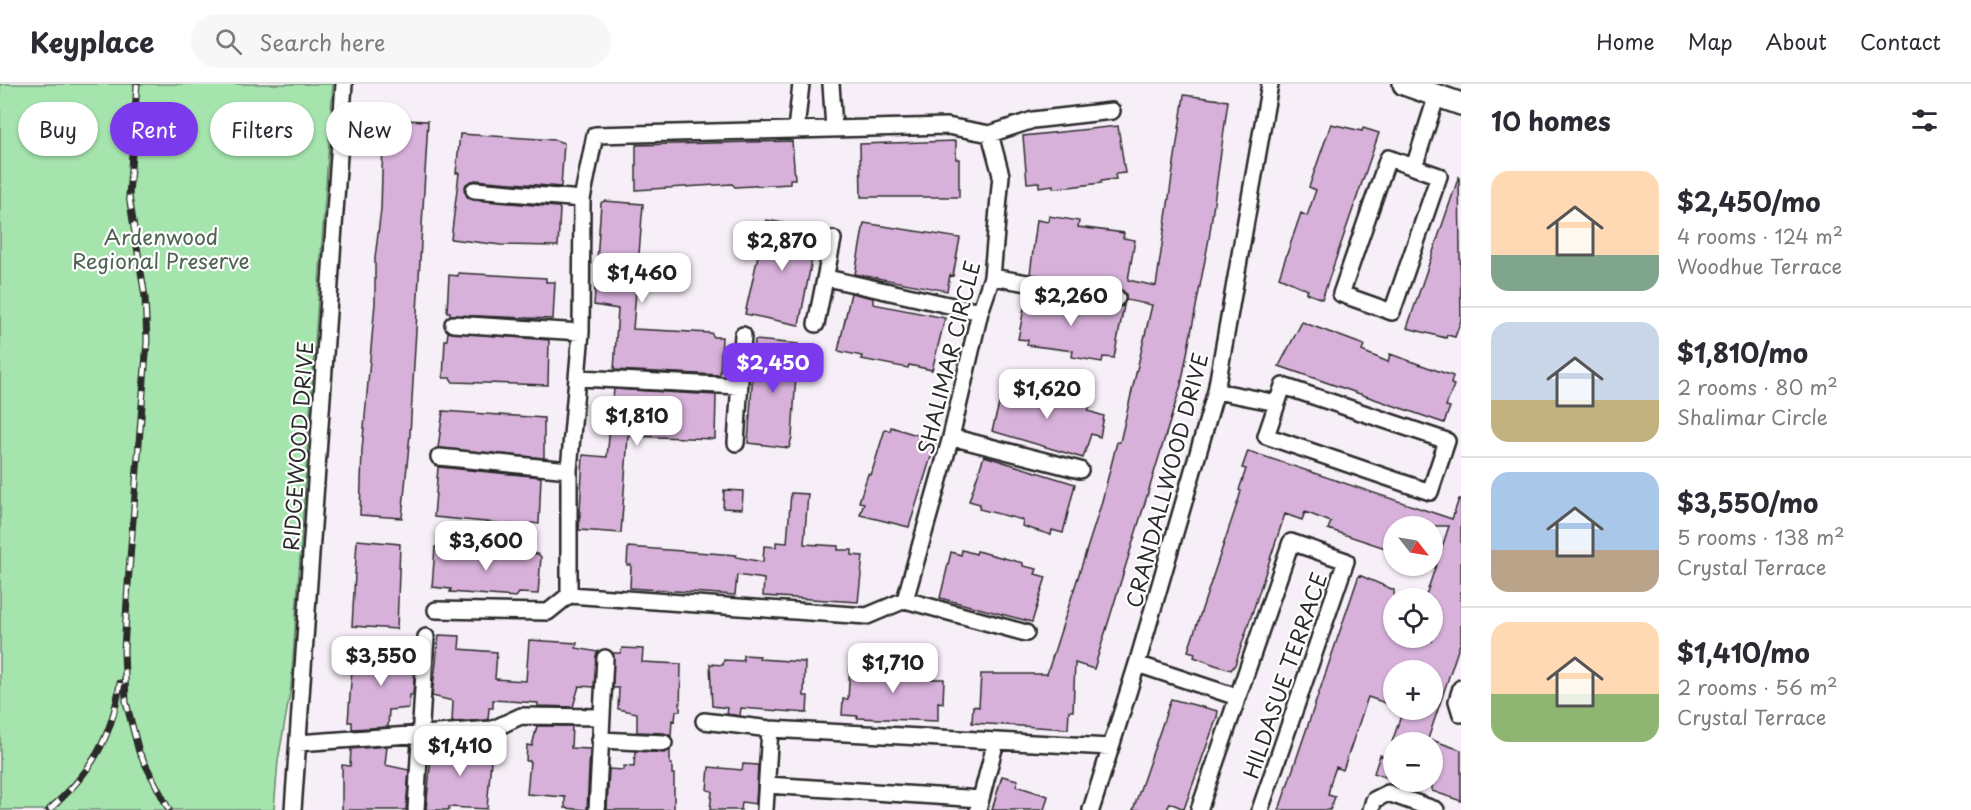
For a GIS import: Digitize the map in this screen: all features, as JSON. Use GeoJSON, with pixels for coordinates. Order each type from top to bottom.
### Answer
{"type":"FeatureCollection","features":[{"type":"Feature","properties":{"kind":"street","name":"RIDGEWOOD DRIVE"},"geometry":{"type":"LineString","coordinates":[[293,810],[344,84]]}},
{"type":"Feature","properties":{"kind":"street"},"geometry":{"type":"LineString","coordinates":[[796,129],[801,84]]}},
{"type":"Feature","properties":{"kind":"street"},"geometry":{"type":"LineString","coordinates":[[831,84],[834,128]]}},
{"type":"Feature","properties":{"kind":"street","name":"CRANDALLWOOD DRIVE"},"geometry":{"type":"LineString","coordinates":[[1091,810],[1137,664],[1216,391],[1270,84]]}},
{"type":"Feature","properties":{"kind":"street"},"geometry":{"type":"LineString","coordinates":[[1404,84],[1461,104]]}},
{"type":"Feature","properties":{"kind":"street"},"geometry":{"type":"LineString","coordinates":[[1414,167],[1437,94]]}},
{"type":"Feature","properties":{"kind":"street"},"geometry":{"type":"LineString","coordinates":[[568,595],[569,470],[579,378],[581,332],[582,199],[595,135],[947,126],[990,134],[1033,120],[1112,111]]}},
{"type":"Feature","properties":{"kind":"street","name":"SHALIMAR CIRCLE"},"geometry":{"type":"LineString","coordinates":[[905,600],[951,437],[980,312],[992,278],[1001,175],[990,134]]}},
{"type":"Feature","properties":{"kind":"street"},"geometry":{"type":"LineString","coordinates":[[1388,158],[1414,167],[1439,176],[1392,312],[1341,294],[1388,158]]}},
{"type":"Feature","properties":{"kind":"street"},"geometry":{"type":"LineString","coordinates":[[474,189],[582,199]]}},
{"type":"Feature","properties":{"kind":"street"},"geometry":{"type":"LineString","coordinates":[[816,324],[833,239]]}},
{"type":"Feature","properties":{"kind":"street"},"geometry":{"type":"LineString","coordinates":[[827,278],[980,312]]}},
{"type":"Feature","properties":{"kind":"street"},"geometry":{"type":"LineString","coordinates":[[992,278],[1117,298]]}},
{"type":"Feature","properties":{"kind":"street"},"geometry":{"type":"LineString","coordinates":[[453,324],[581,332]]}},
{"type":"Feature","properties":{"kind":"street"},"geometry":{"type":"LineString","coordinates":[[736,443],[743,335]]}},
{"type":"Feature","properties":{"kind":"street"},"geometry":{"type":"LineString","coordinates":[[579,378],[739,386]]}},
{"type":"Feature","properties":{"kind":"street"},"geometry":{"type":"LineString","coordinates":[[1283,386],[1447,441],[1430,492],[1266,436],[1277,403],[1283,386]]}},
{"type":"Feature","properties":{"kind":"street"},"geometry":{"type":"LineString","coordinates":[[1216,391],[1277,403]]}},
{"type":"Feature","properties":{"kind":"street"},"geometry":{"type":"LineString","coordinates":[[951,437],[1080,470]]}},
{"type":"Feature","properties":{"kind":"street"},"geometry":{"type":"LineString","coordinates":[[439,457],[569,470]]}},
{"type":"Feature","properties":{"kind":"street","name":"HILDASUE TERRACE"},"geometry":{"type":"LineString","coordinates":[[1199,810],[1291,542],[1346,561],[1260,810]]}},
{"type":"Feature","properties":{"kind":"street"},"geometry":{"type":"LineString","coordinates":[[436,610],[548,612],[568,595],[867,616],[905,600],[1026,633]]}},
{"type":"Feature","properties":{"kind":"street"},"geometry":{"type":"LineString","coordinates":[[416,810],[426,637]]}},
{"type":"Feature","properties":{"kind":"street"},"geometry":{"type":"LineString","coordinates":[[597,810],[606,658]]}},
{"type":"Feature","properties":{"kind":"street","name":"HILDASUE TERRACE"},"geometry":{"type":"LineString","coordinates":[[1137,664],[1237,698]]}},
{"type":"Feature","properties":{"kind":"street"},"geometry":{"type":"LineString","coordinates":[[1461,688],[1457,701],[1461,714]]}},
{"type":"Feature","properties":{"kind":"street"},"geometry":{"type":"LineString","coordinates":[[298,743],[493,729],[521,716],[602,717]]}},
{"type":"Feature","properties":{"kind":"street"},"geometry":{"type":"LineString","coordinates":[[704,721],[770,729],[1110,747]]}},
{"type":"Feature","properties":{"kind":"street"},"geometry":{"type":"LineString","coordinates":[[765,810],[770,729]]}},
{"type":"Feature","properties":{"kind":"street"},"geometry":{"type":"LineString","coordinates":[[600,740],[664,743]]}},
{"type":"Feature","properties":{"kind":"street"},"geometry":{"type":"LineString","coordinates":[[767,785],[979,804],[996,741]]}},
{"type":"Feature","properties":{"kind":"street"},"geometry":{"type":"LineString","coordinates":[[1371,810],[1374,800],[1388,793],[1436,810]]}},
{"type":"Feature","properties":{"kind":"green space","name":"Ardenwood Regional Preserve"},"geometry":{"type":"Polygon","coordinates":[[[0,84],[333,84],[332,102],[326,102],[326,156],[328,156],[291,687],[278,761],[274,810],[0,810],[0,84]]]}},
{"type":"Feature","properties":{"kind":"building"},"geometry":{"type":"Polygon","coordinates":[[[1184,95],[1228,101],[1209,239],[1181,385],[1094,669],[1075,663],[1073,711],[1069,711],[1068,729],[972,723],[973,706],[979,707],[981,674],[1047,674],[1101,505],[1117,442],[1120,442],[1152,305],[1126,300],[1126,294],[1119,288],[1030,274],[1037,220],[1048,222],[1049,216],[1079,221],[1078,227],[1124,233],[1123,238],[1135,240],[1128,280],[1156,286],[1184,95]]]}},
{"type":"Feature","properties":{"kind":"building"},"geometry":{"type":"Polygon","coordinates":[[[412,120],[428,121],[410,434],[402,518],[360,515],[362,450],[375,303],[375,258],[381,209],[383,156],[412,156],[412,120]]]}},
{"type":"Feature","properties":{"kind":"building"},"geometry":{"type":"Polygon","coordinates":[[[1331,124],[1362,131],[1363,128],[1379,133],[1322,299],[1306,293],[1308,290],[1279,277],[1301,213],[1307,216],[1316,190],[1309,187],[1331,124]]]}},
{"type":"Feature","properties":{"kind":"building"},"geometry":{"type":"Polygon","coordinates":[[[1118,126],[1125,173],[1115,174],[1116,179],[1101,181],[1101,183],[1053,188],[1053,185],[1039,187],[1039,182],[1027,183],[1023,136],[1118,126]]]}},
{"type":"Feature","properties":{"kind":"building"},"geometry":{"type":"Polygon","coordinates":[[[460,134],[555,140],[564,143],[561,187],[475,180],[466,184],[464,190],[468,198],[473,200],[558,207],[560,209],[558,246],[501,245],[451,239],[459,173],[456,173],[460,134]]]}},
{"type":"Feature","properties":{"kind":"building"},"geometry":{"type":"Polygon","coordinates":[[[792,141],[795,179],[790,179],[790,184],[735,187],[732,184],[636,190],[636,145],[792,141]]]}},
{"type":"Feature","properties":{"kind":"building"},"geometry":{"type":"Polygon","coordinates":[[[956,141],[956,159],[959,159],[959,197],[861,197],[860,144],[956,141]]]}},
{"type":"Feature","properties":{"kind":"building"},"geometry":{"type":"Polygon","coordinates":[[[1459,176],[1461,320],[1455,337],[1447,335],[1446,338],[1407,328],[1459,176]]]}},
{"type":"Feature","properties":{"kind":"building"},"geometry":{"type":"Polygon","coordinates":[[[604,201],[643,204],[633,329],[711,333],[714,337],[722,337],[720,375],[614,370],[618,309],[594,305],[601,203],[604,201]]]}},
{"type":"Feature","properties":{"kind":"building"},"geometry":{"type":"Polygon","coordinates":[[[766,220],[818,229],[799,325],[745,314],[766,220]]]}},
{"type":"Feature","properties":{"kind":"building"},"geometry":{"type":"Polygon","coordinates":[[[864,223],[960,238],[953,276],[950,275],[947,291],[855,274],[864,223]]]}},
{"type":"Feature","properties":{"kind":"building"},"geometry":{"type":"Polygon","coordinates":[[[458,273],[546,278],[546,282],[555,282],[553,319],[450,315],[450,312],[447,312],[449,275],[458,276],[458,273]]]}},
{"type":"Feature","properties":{"kind":"building"},"geometry":{"type":"Polygon","coordinates":[[[851,293],[873,298],[873,304],[945,318],[932,370],[861,359],[862,356],[838,351],[851,293]]]}},
{"type":"Feature","properties":{"kind":"building"},"geometry":{"type":"Polygon","coordinates":[[[1027,293],[1115,308],[1124,305],[1114,358],[1103,357],[1102,362],[1072,357],[1073,351],[1027,345],[1028,340],[1018,339],[1027,293]]]}},
{"type":"Feature","properties":{"kind":"building"},"geometry":{"type":"Polygon","coordinates":[[[1302,322],[1364,345],[1362,351],[1388,362],[1390,354],[1453,376],[1451,384],[1454,385],[1446,406],[1450,407],[1444,423],[1279,366],[1302,322]]]}},
{"type":"Feature","properties":{"kind":"building"},"geometry":{"type":"Polygon","coordinates":[[[448,332],[549,340],[548,385],[453,382],[450,378],[443,378],[445,340],[447,340],[448,332]]]}},
{"type":"Feature","properties":{"kind":"building"},"geometry":{"type":"Polygon","coordinates":[[[755,340],[798,344],[792,437],[789,448],[748,443],[755,340]]]}},
{"type":"Feature","properties":{"kind":"building"},"geometry":{"type":"Polygon","coordinates":[[[1004,385],[1029,391],[1031,385],[1077,399],[1076,402],[1090,406],[1088,411],[1104,416],[1100,437],[1091,434],[1083,458],[992,431],[1004,385]]]}},
{"type":"Feature","properties":{"kind":"building"},"geometry":{"type":"Polygon","coordinates":[[[614,389],[716,395],[715,439],[628,436],[621,533],[579,530],[583,455],[607,457],[614,389]]]}},
{"type":"Feature","properties":{"kind":"building"},"geometry":{"type":"Polygon","coordinates":[[[443,411],[544,418],[544,458],[438,448],[443,411]]]}},
{"type":"Feature","properties":{"kind":"building"},"geometry":{"type":"Polygon","coordinates":[[[891,427],[936,441],[909,527],[860,515],[864,503],[859,502],[868,474],[871,475],[885,429],[890,431],[891,427]]]}},
{"type":"Feature","properties":{"kind":"building"},"geometry":{"type":"Polygon","coordinates":[[[1248,451],[1443,516],[1383,516],[1383,547],[1328,529],[1331,522],[1305,512],[1302,520],[1285,514],[1235,665],[1231,670],[1194,657],[1195,653],[1188,651],[1239,498],[1241,491],[1239,490],[1246,469],[1242,468],[1248,451]]]}},
{"type":"Feature","properties":{"kind":"building"},"geometry":{"type":"Polygon","coordinates":[[[984,456],[1075,484],[1063,533],[1052,530],[1051,535],[1022,526],[1023,520],[979,509],[980,504],[969,501],[984,456]]]}},
{"type":"Feature","properties":{"kind":"building"},"geometry":{"type":"Polygon","coordinates":[[[438,467],[541,477],[539,524],[531,523],[528,526],[434,517],[438,467]]]}},
{"type":"Feature","properties":{"kind":"building"},"geometry":{"type":"Polygon","coordinates":[[[724,490],[743,491],[742,509],[723,508],[724,490]]]}},
{"type":"Feature","properties":{"kind":"building"},"geometry":{"type":"Polygon","coordinates":[[[791,493],[808,494],[804,544],[838,546],[838,550],[852,550],[852,555],[863,556],[858,602],[763,596],[764,579],[737,575],[735,595],[630,588],[631,565],[627,565],[628,547],[736,555],[736,557],[763,562],[764,546],[776,547],[776,542],[787,543],[791,493]]]}},
{"type":"Feature","properties":{"kind":"building"},"geometry":{"type":"Polygon","coordinates":[[[1459,499],[1461,499],[1461,641],[1443,694],[1443,660],[1383,660],[1383,702],[1368,697],[1343,770],[1336,767],[1331,781],[1328,795],[1335,797],[1330,810],[1279,810],[1359,575],[1389,588],[1383,588],[1383,648],[1443,648],[1443,588],[1428,588],[1432,576],[1443,576],[1443,544],[1449,526],[1443,526],[1443,516],[1452,519],[1459,499]]]}},
{"type":"Feature","properties":{"kind":"building"},"geometry":{"type":"Polygon","coordinates":[[[357,540],[400,544],[397,629],[352,626],[357,540]]]}},
{"type":"Feature","properties":{"kind":"building"},"geometry":{"type":"Polygon","coordinates":[[[435,547],[538,554],[541,557],[538,594],[519,593],[516,597],[450,592],[451,589],[432,587],[435,547]]]}},
{"type":"Feature","properties":{"kind":"building"},"geometry":{"type":"Polygon","coordinates":[[[962,550],[976,554],[977,551],[1023,563],[1023,566],[1037,569],[1035,574],[1046,577],[1032,622],[940,598],[951,552],[961,555],[962,550]]]}},
{"type":"Feature","properties":{"kind":"building"},"geometry":{"type":"Polygon","coordinates":[[[439,635],[460,636],[459,649],[497,652],[495,679],[526,681],[529,640],[577,643],[576,648],[598,652],[594,687],[579,686],[573,707],[538,706],[538,703],[493,700],[493,708],[489,708],[488,720],[452,722],[453,701],[432,696],[439,635]]]}},
{"type":"Feature","properties":{"kind":"building"},"geometry":{"type":"Polygon","coordinates":[[[391,645],[416,647],[413,695],[410,695],[409,708],[389,710],[388,727],[352,729],[352,722],[348,722],[353,655],[391,657],[391,645]]]}},
{"type":"Feature","properties":{"kind":"building"},"geometry":{"type":"Polygon","coordinates":[[[622,648],[643,649],[642,662],[681,664],[680,711],[676,711],[675,721],[672,720],[671,736],[664,733],[637,732],[637,713],[618,709],[619,688],[613,688],[613,653],[621,653],[622,648]]]}},
{"type":"Feature","properties":{"kind":"building"},"geometry":{"type":"Polygon","coordinates":[[[743,655],[760,656],[759,659],[805,662],[804,696],[808,696],[807,713],[741,708],[740,716],[727,714],[728,708],[712,706],[710,664],[723,665],[724,660],[743,661],[743,655]]]}},
{"type":"Feature","properties":{"kind":"building"},"geometry":{"type":"Polygon","coordinates":[[[896,664],[913,665],[913,672],[932,673],[931,679],[944,679],[943,703],[938,702],[938,721],[857,718],[858,716],[842,715],[843,699],[848,699],[850,666],[896,667],[896,664]]]}},
{"type":"Feature","properties":{"kind":"building"},"geometry":{"type":"Polygon","coordinates":[[[1171,699],[1218,711],[1217,717],[1184,809],[1170,803],[1167,810],[1133,810],[1171,699]]]}},
{"type":"Feature","properties":{"kind":"building"},"geometry":{"type":"Polygon","coordinates":[[[1400,720],[1434,720],[1430,732],[1395,732],[1400,720]]]}},
{"type":"Feature","properties":{"kind":"building"},"geometry":{"type":"Polygon","coordinates":[[[537,726],[572,726],[571,748],[590,749],[587,810],[565,808],[565,797],[527,794],[530,761],[526,761],[527,745],[532,746],[537,726]]]}},
{"type":"Feature","properties":{"kind":"building"},"geometry":{"type":"Polygon","coordinates":[[[486,739],[486,752],[489,753],[491,760],[487,809],[449,807],[449,810],[426,810],[431,757],[450,755],[451,742],[486,739]]]}},
{"type":"Feature","properties":{"kind":"building"},"geometry":{"type":"Polygon","coordinates":[[[1443,744],[1461,750],[1461,801],[1435,792],[1443,792],[1443,744]]]}},
{"type":"Feature","properties":{"kind":"building"},"geometry":{"type":"Polygon","coordinates":[[[387,746],[385,765],[409,770],[406,810],[342,810],[342,765],[350,766],[351,749],[387,746]]]}},
{"type":"Feature","properties":{"kind":"building"},"geometry":{"type":"Polygon","coordinates":[[[670,750],[670,764],[672,764],[672,774],[674,774],[674,810],[607,810],[609,769],[623,770],[624,766],[634,767],[635,751],[664,753],[670,750]]]}},
{"type":"Feature","properties":{"kind":"building"},"geometry":{"type":"Polygon","coordinates":[[[1380,755],[1383,756],[1383,776],[1374,773],[1380,755]]]}},
{"type":"Feature","properties":{"kind":"building"},"geometry":{"type":"Polygon","coordinates":[[[743,764],[758,765],[756,804],[742,802],[741,810],[710,810],[712,791],[707,790],[709,767],[742,770],[743,764]]]}},
{"type":"Feature","properties":{"kind":"building"},"geometry":{"type":"Polygon","coordinates":[[[1002,776],[1018,780],[1016,786],[1048,796],[1044,810],[992,810],[1002,776]]]}},
{"type":"Feature","properties":{"kind":"railway"},"geometry":{"type":"LineString","coordinates":[[137,84],[129,196],[145,297],[147,341],[124,650],[126,702],[139,752],[169,810]]}},
{"type":"Feature","properties":{"kind":"railway"},"geometry":{"type":"LineString","coordinates":[[49,810],[77,782],[97,753],[111,721],[120,683]]}}]}
